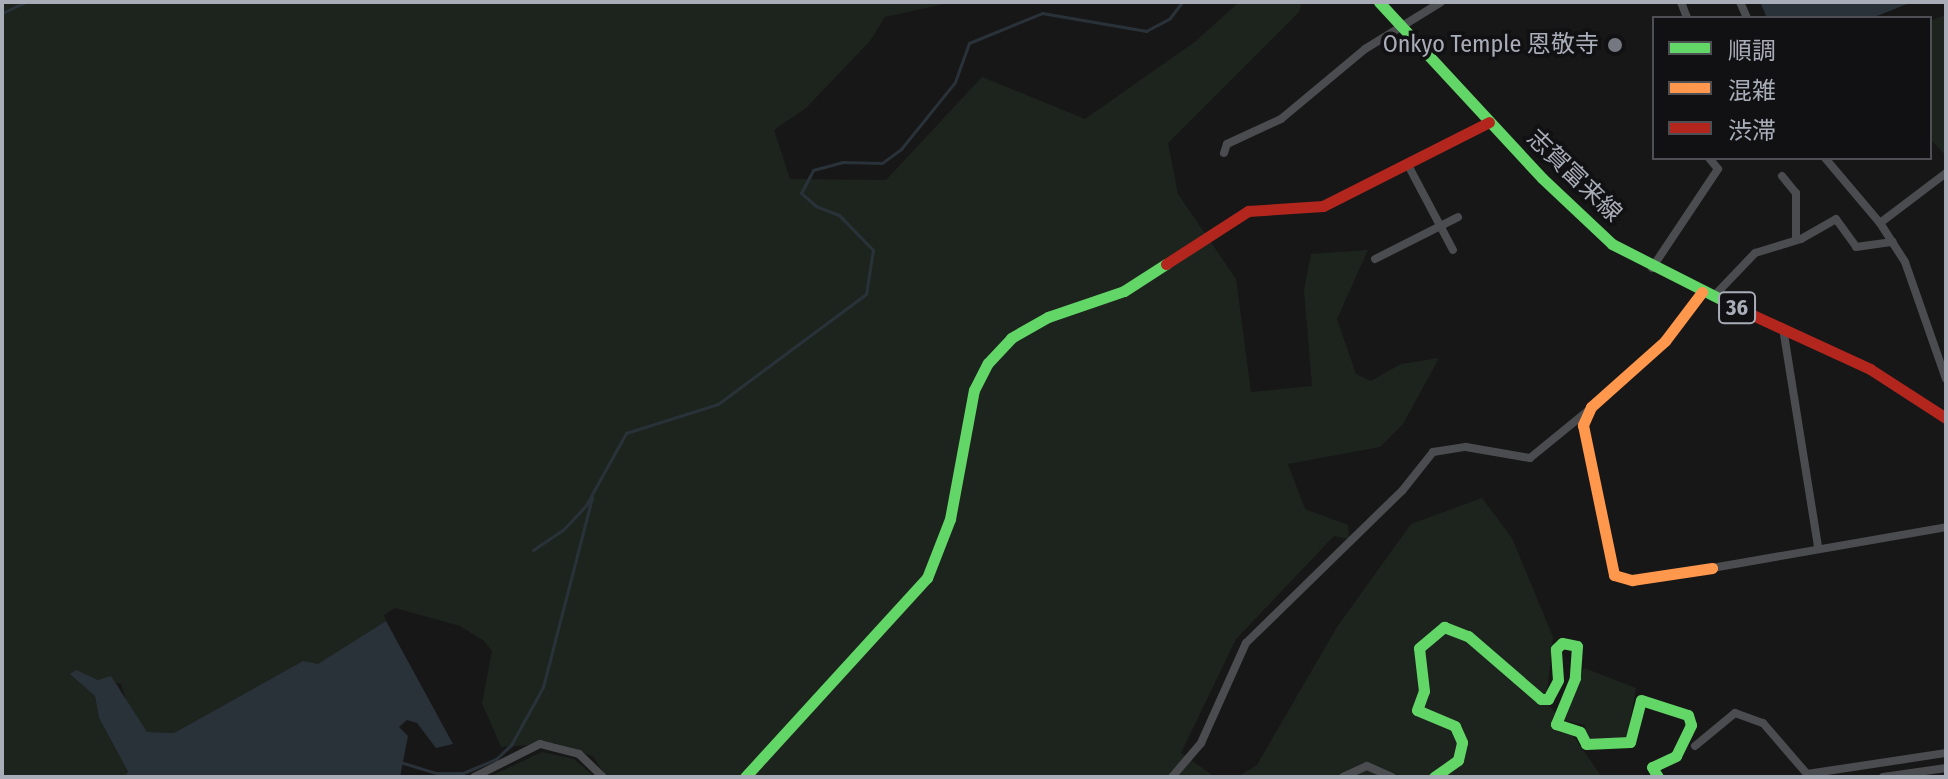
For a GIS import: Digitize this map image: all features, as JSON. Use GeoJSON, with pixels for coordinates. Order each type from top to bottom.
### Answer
{"type":"FeatureCollection","features":[{"type":"Feature","properties":{"kind":"street","name":"志賀富来線"},"geometry":{"type":"LineString","coordinates":[[1379,2],[1586,223],[1652,268],[1870,369],[1946,418]]}},
{"type":"Feature","properties":{"kind":"street"},"geometry":{"type":"LineString","coordinates":[[1224,153],[1227,144],[1281,119],[1365,49],[1404,29],[1441,2]]}},
{"type":"Feature","properties":{"kind":"street"},"geometry":{"type":"LineString","coordinates":[[745,777],[927,578],[950,519],[974,390],[988,363],[1011,338],[1048,317],[1124,291],[1248,211],[1323,206],[1489,122]]}},
{"type":"Feature","properties":{"kind":"street"},"geometry":{"type":"LineString","coordinates":[[1652,268],[1718,169],[1711,160]]}},
{"type":"Feature","properties":{"kind":"street"},"geometry":{"type":"LineString","coordinates":[[1827,160],[1893,242],[1922,303],[1946,379]]}},
{"type":"Feature","properties":{"kind":"street"},"geometry":{"type":"LineString","coordinates":[[1408,165],[1453,250]]}},
{"type":"Feature","properties":{"kind":"street"},"geometry":{"type":"LineString","coordinates":[[1880,223],[1946,173]]}},
{"type":"Feature","properties":{"kind":"street"},"geometry":{"type":"LineString","coordinates":[[1782,176],[1796,193],[1796,240]]}},
{"type":"Feature","properties":{"kind":"street"},"geometry":{"type":"LineString","coordinates":[[1375,259],[1458,217]]}},
{"type":"Feature","properties":{"kind":"street"},"geometry":{"type":"LineString","coordinates":[[1172,777],[1201,743],[1246,643],[1402,491],[1433,452],[1466,447],[1530,458],[1665,341],[1707,295],[1755,253],[1796,240],[1836,219],[1863,250],[1893,242]]}},
{"type":"Feature","properties":{"kind":"street"},"geometry":{"type":"LineString","coordinates":[[1783,328],[1818,547]]}},
{"type":"Feature","properties":{"kind":"street"},"geometry":{"type":"LineString","coordinates":[[1591,407],[1583,425],[1610,571],[1632,580],[1946,527]]}},
{"type":"Feature","properties":{"kind":"street"},"geometry":{"type":"LineString","coordinates":[[1434,777],[1458,760],[1462,742],[1455,726],[1417,710],[1424,691],[1419,648],[1444,627],[1468,636],[1541,699],[1548,699],[1558,680],[1556,649],[1562,643],[1577,646],[1575,678],[1556,724],[1580,732],[1586,744],[1630,742],[1641,700],[1688,715],[1691,725],[1676,756],[1654,763],[1658,777]]}},
{"type":"Feature","properties":{"kind":"street"},"geometry":{"type":"LineString","coordinates":[[1695,746],[1735,713],[1763,723],[1807,774],[1946,753]]}},
{"type":"Feature","properties":{"kind":"street"},"geometry":{"type":"LineString","coordinates":[[474,777],[540,744],[579,754],[603,777]]}},
{"type":"Feature","properties":{"kind":"street"},"geometry":{"type":"LineString","coordinates":[[1343,777],[1367,766],[1392,777]]}},
{"type":"Feature","properties":{"kind":"street"},"geometry":{"type":"LineString","coordinates":[[1883,777],[1946,768]]}},
{"type":"Feature","properties":{"kind":"shaded area"},"geometry":{"type":"Polygon","coordinates":[[[2,2],[953,2],[885,17],[870,41],[806,108],[774,130],[790,179],[886,180],[982,77],[1085,119],[1196,41],[1239,2],[1302,2],[1299,12],[1168,143],[1178,194],[1236,279],[1251,392],[1312,386],[1304,290],[1311,254],[1368,250],[1337,319],[1356,374],[1371,381],[1401,364],[1439,358],[1403,424],[1380,447],[1288,464],[1305,509],[1348,525],[1349,539],[1334,536],[1236,639],[1181,753],[1215,777],[606,777],[593,756],[554,743],[501,747],[482,703],[492,651],[484,641],[460,626],[395,608],[384,615],[386,621],[318,665],[303,661],[174,733],[147,732],[131,714],[121,684],[71,674],[95,696],[99,718],[128,773],[124,777],[2,777],[2,2]]]}},
{"type":"Feature","properties":{"kind":"shaded area"},"geometry":{"type":"Polygon","coordinates":[[[1760,2],[1912,2],[1877,16],[1766,16],[1760,2]]]}},
{"type":"Feature","properties":{"kind":"shaded area"},"geometry":{"type":"Polygon","coordinates":[[[1946,15],[1946,156],[1932,141],[1932,20],[1946,15]]]}},
{"type":"Feature","properties":{"kind":"shaded area"},"geometry":{"type":"Polygon","coordinates":[[[1482,498],[1512,538],[1553,637],[1546,701],[1558,717],[1584,668],[1636,688],[1627,738],[1586,739],[1585,725],[1562,720],[1602,777],[1237,777],[1257,765],[1337,627],[1411,524],[1482,498]]]}},
{"type":"Feature","properties":{"kind":"shaded area"},"geometry":{"type":"Polygon","coordinates":[[[386,621],[453,744],[436,748],[417,723],[407,720],[399,727],[408,736],[400,777],[124,777],[128,772],[99,718],[95,696],[70,674],[76,670],[98,680],[111,676],[147,732],[174,733],[303,661],[318,664],[386,621]]]}},
{"type":"Feature","properties":{"kind":"shaded area"},"geometry":{"type":"Polygon","coordinates":[[[542,752],[574,759],[595,777],[489,777],[542,752]]]}},
{"type":"Feature","properties":{"kind":"waterway"},"geometry":{"type":"LineString","coordinates":[[2,13],[26,2]]}},
{"type":"Feature","properties":{"kind":"waterway"},"geometry":{"type":"LineString","coordinates":[[533,550],[564,529],[586,505],[626,433],[718,404],[866,294],[873,250],[839,215],[816,206],[801,193],[813,170],[842,162],[882,163],[901,149],[955,82],[969,43],[1042,13],[1146,31],[1170,18],[1182,2]]}},
{"type":"Feature","properties":{"kind":"waterway"},"geometry":{"type":"LineString","coordinates":[[400,762],[437,773],[463,773],[496,759],[511,745],[543,687],[592,497]]}},
{"type":"Feature","properties":{"kind":"traffic: fast"},"geometry":{"type":"LineString","coordinates":[[1379,2],[1542,178],[1612,244],[1744,311]]}},
{"type":"Feature","properties":{"kind":"traffic: fast"},"geometry":{"type":"LineString","coordinates":[[745,777],[927,578],[950,519],[974,390],[988,363],[1011,338],[1048,317],[1124,291],[1166,264]]}},
{"type":"Feature","properties":{"kind":"traffic: fast"},"geometry":{"type":"LineString","coordinates":[[1434,777],[1458,760],[1462,742],[1455,726],[1417,710],[1424,691],[1419,648],[1444,627],[1468,636],[1541,699],[1548,699],[1558,680],[1556,649],[1562,643],[1577,646],[1575,678],[1556,724],[1580,732],[1586,744],[1630,742],[1641,700],[1688,715],[1691,725],[1676,756],[1652,767],[1658,777]]}},
{"type":"Feature","properties":{"kind":"traffic: slow"},"geometry":{"type":"LineString","coordinates":[[1702,292],[1665,341],[1591,407],[1583,425],[1614,575],[1632,580],[1712,568]]}},
{"type":"Feature","properties":{"kind":"traffic: jam"},"geometry":{"type":"LineString","coordinates":[[1166,264],[1248,211],[1323,206],[1489,122]]}},
{"type":"Feature","properties":{"kind":"traffic: jam"},"geometry":{"type":"LineString","coordinates":[[1744,311],[1870,369],[1946,418]]}},
{"type":"Feature","properties":{"kind":"place","name":"Onkyo Temple 恩敬寺"},"geometry":{"type":"Point","coordinates":[1615,45]}}]}
